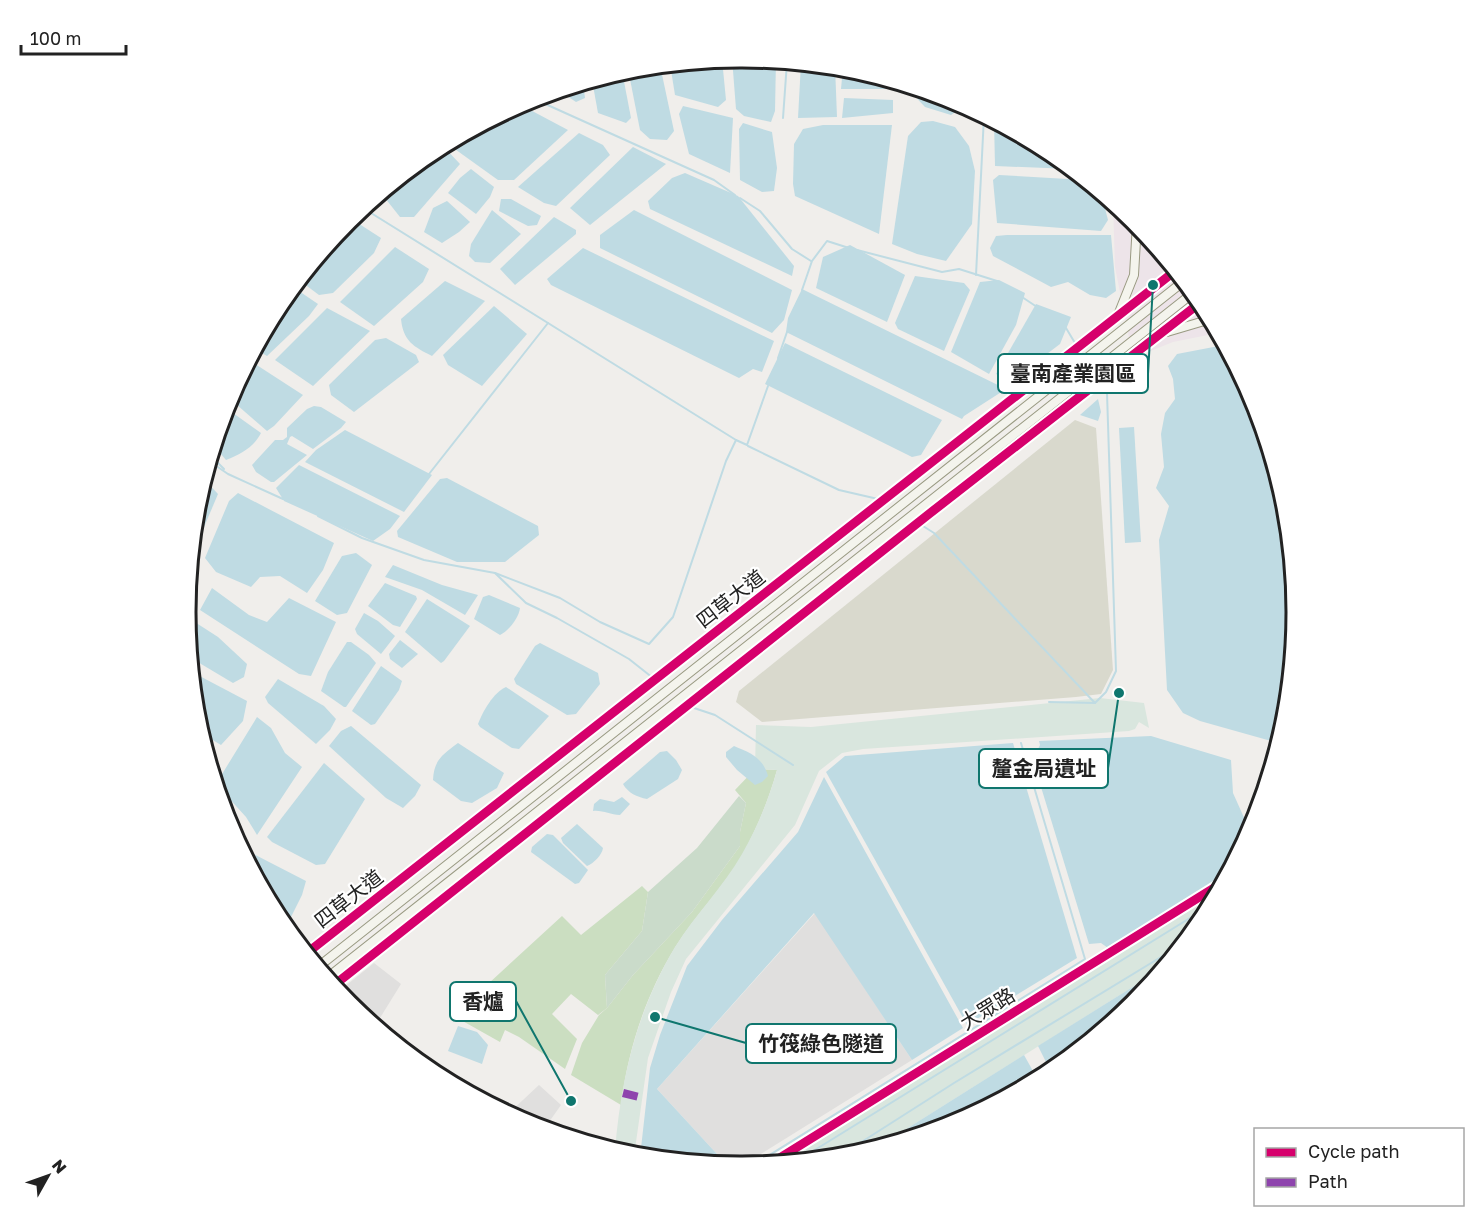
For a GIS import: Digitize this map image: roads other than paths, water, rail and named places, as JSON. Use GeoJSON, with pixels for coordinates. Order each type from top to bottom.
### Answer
{"type":"FeatureCollection","features":[{"type":"Feature","properties":{"kind":"street"},"geometry":{"type":"LineString","coordinates":[[1118,316],[1134,275],[1136,238]]}},
{"type":"Feature","properties":{"kind":"street","name":"四草大道"},"geometry":{"type":"LineString","coordinates":[[313,948],[1169,276]]}},
{"type":"Feature","properties":{"kind":"street","name":"四草大道"},"geometry":{"type":"LineString","coordinates":[[324,962],[1177,286]]}},
{"type":"Feature","properties":{"kind":"street"},"geometry":{"type":"LineString","coordinates":[[334,973],[1186,298]]}},
{"type":"Feature","properties":{"kind":"street"},"geometry":{"type":"LineString","coordinates":[[340,980],[929,514],[1193,308]]}},
{"type":"Feature","properties":{"kind":"street"},"geometry":{"type":"LineString","coordinates":[[1162,333],[1202,322]]}},
{"type":"Feature","properties":{"kind":"street","name":"大眾路"},"geometry":{"type":"LineString","coordinates":[[786,1154],[1208,891]]}},
{"type":"Feature","properties":{"kind":"water"},"geometry":{"type":"Polygon","coordinates":[[[733,68],[776,69],[775,111],[771,122],[744,116],[736,109],[733,68]]]}},
{"type":"Feature","properties":{"kind":"water"},"geometry":{"type":"Polygon","coordinates":[[[723,69],[726,100],[718,107],[675,95],[671,72],[723,69]]]}},
{"type":"Feature","properties":{"kind":"water"},"geometry":{"type":"Polygon","coordinates":[[[801,71],[835,76],[837,117],[798,118],[801,71]]]}},
{"type":"Feature","properties":{"kind":"water"},"geometry":{"type":"Polygon","coordinates":[[[662,73],[674,131],[667,140],[650,139],[640,130],[630,79],[662,73]]]}},
{"type":"Feature","properties":{"kind":"water"},"geometry":{"type":"Polygon","coordinates":[[[842,77],[892,89],[841,89],[842,77]]]}},
{"type":"Feature","properties":{"kind":"water"},"geometry":{"type":"Polygon","coordinates":[[[624,81],[631,118],[626,123],[598,113],[593,88],[624,81]]]}},
{"type":"Feature","properties":{"kind":"water"},"geometry":{"type":"Polygon","coordinates":[[[584,91],[585,98],[576,102],[567,96],[584,91]]]}},
{"type":"Feature","properties":{"kind":"water"},"geometry":{"type":"Polygon","coordinates":[[[914,95],[955,112],[951,115],[925,107],[914,95]]]}},
{"type":"Feature","properties":{"kind":"water"},"geometry":{"type":"Polygon","coordinates":[[[844,98],[893,100],[893,113],[842,118],[844,98]]]}},
{"type":"Feature","properties":{"kind":"water"},"geometry":{"type":"Polygon","coordinates":[[[683,106],[733,118],[730,173],[689,154],[679,114],[683,106]]]}},
{"type":"Feature","properties":{"kind":"water"},"geometry":{"type":"Polygon","coordinates":[[[531,110],[568,130],[514,180],[498,180],[455,149],[531,110]]]}},
{"type":"Feature","properties":{"kind":"water"},"geometry":{"type":"Polygon","coordinates":[[[933,121],[955,127],[969,146],[975,171],[972,224],[946,261],[917,254],[892,244],[908,136],[921,122],[933,121]]]}},
{"type":"Feature","properties":{"kind":"water"},"geometry":{"type":"Polygon","coordinates":[[[743,123],[772,132],[777,168],[774,191],[762,192],[740,180],[739,129],[743,123]]]}},
{"type":"Feature","properties":{"kind":"water"},"geometry":{"type":"Polygon","coordinates":[[[823,125],[892,125],[879,234],[795,196],[794,144],[803,129],[823,125]]]}},
{"type":"Feature","properties":{"kind":"water"},"geometry":{"type":"Polygon","coordinates":[[[994,130],[1057,168],[995,166],[994,130]]]}},
{"type":"Feature","properties":{"kind":"water"},"geometry":{"type":"Polygon","coordinates":[[[579,133],[603,145],[610,155],[556,206],[544,203],[518,187],[579,133]]]}},
{"type":"Feature","properties":{"kind":"water"},"geometry":{"type":"Polygon","coordinates":[[[633,147],[666,164],[590,225],[570,208],[633,147]]]}},
{"type":"Feature","properties":{"kind":"water"},"geometry":{"type":"Polygon","coordinates":[[[449,152],[460,164],[414,217],[400,217],[386,200],[449,152]]]}},
{"type":"Feature","properties":{"kind":"water"},"geometry":{"type":"Polygon","coordinates":[[[471,169],[494,187],[490,197],[476,214],[448,193],[471,169]]]}},
{"type":"Feature","properties":{"kind":"water"},"geometry":{"type":"Polygon","coordinates":[[[685,173],[738,196],[794,266],[792,276],[650,209],[648,201],[672,178],[685,173]]]}},
{"type":"Feature","properties":{"kind":"water"},"geometry":{"type":"Polygon","coordinates":[[[999,175],[1071,179],[1105,207],[1108,220],[1101,231],[997,223],[993,180],[999,175]]]}},
{"type":"Feature","properties":{"kind":"water"},"geometry":{"type":"Polygon","coordinates":[[[501,199],[511,199],[541,216],[537,225],[528,226],[499,211],[501,199]]]}},
{"type":"Feature","properties":{"kind":"water"},"geometry":{"type":"Polygon","coordinates":[[[447,201],[470,222],[442,243],[424,232],[433,208],[447,201]]]}},
{"type":"Feature","properties":{"kind":"water"},"geometry":{"type":"Polygon","coordinates":[[[492,210],[521,234],[490,263],[475,262],[469,256],[471,244],[492,210]]]}},
{"type":"Feature","properties":{"kind":"water"},"geometry":{"type":"Polygon","coordinates":[[[634,210],[792,290],[784,320],[772,333],[600,248],[600,235],[634,210]]]}},
{"type":"Feature","properties":{"kind":"water"},"geometry":{"type":"Polygon","coordinates":[[[554,217],[576,230],[576,234],[515,285],[500,269],[554,217]]]}},
{"type":"Feature","properties":{"kind":"water"},"geometry":{"type":"Polygon","coordinates":[[[359,224],[381,238],[374,253],[333,293],[319,295],[306,285],[359,224]]]}},
{"type":"Feature","properties":{"kind":"water"},"geometry":{"type":"Polygon","coordinates":[[[1111,235],[1116,291],[1106,298],[1090,295],[1068,282],[1051,287],[993,256],[990,248],[996,236],[1111,235]]]}},
{"type":"Feature","properties":{"kind":"water"},"geometry":{"type":"Polygon","coordinates":[[[850,245],[905,275],[887,322],[816,288],[823,257],[850,245]]]}},
{"type":"Feature","properties":{"kind":"water"},"geometry":{"type":"Polygon","coordinates":[[[395,247],[429,269],[423,282],[374,326],[340,302],[395,247]]]}},
{"type":"Feature","properties":{"kind":"water"},"geometry":{"type":"Polygon","coordinates":[[[583,248],[774,341],[762,372],[753,369],[739,378],[551,285],[547,279],[583,248]]]}},
{"type":"Feature","properties":{"kind":"water"},"geometry":{"type":"Polygon","coordinates":[[[915,276],[964,283],[970,290],[944,351],[898,329],[895,323],[915,276]]]}},
{"type":"Feature","properties":{"kind":"water"},"geometry":{"type":"Polygon","coordinates":[[[999,280],[1025,293],[1016,325],[989,374],[951,352],[980,282],[999,280]]]}},
{"type":"Feature","properties":{"kind":"water"},"geometry":{"type":"Polygon","coordinates":[[[445,281],[485,301],[432,356],[410,342],[404,333],[401,319],[445,281]]]}},
{"type":"Feature","properties":{"kind":"water"},"geometry":{"type":"Polygon","coordinates":[[[802,289],[1006,389],[962,419],[786,332],[788,318],[802,289]]]}},
{"type":"Feature","properties":{"kind":"water"},"geometry":{"type":"Polygon","coordinates":[[[301,292],[318,304],[309,316],[267,356],[262,353],[269,340],[301,292]]]}},
{"type":"Feature","properties":{"kind":"water"},"geometry":{"type":"Polygon","coordinates":[[[1036,304],[1071,317],[1060,344],[1010,382],[996,374],[1036,304]]]}},
{"type":"Feature","properties":{"kind":"water"},"geometry":{"type":"Polygon","coordinates":[[[494,306],[527,334],[482,386],[448,365],[443,355],[494,306]]]}},
{"type":"Feature","properties":{"kind":"water"},"geometry":{"type":"Polygon","coordinates":[[[327,308],[370,331],[313,386],[275,360],[327,308]]]}},
{"type":"Feature","properties":{"kind":"water"},"geometry":{"type":"Polygon","coordinates":[[[386,338],[416,355],[419,362],[354,412],[331,395],[329,385],[375,340],[386,338]]]}},
{"type":"Feature","properties":{"kind":"water"},"geometry":{"type":"Polygon","coordinates":[[[785,343],[942,420],[921,455],[912,457],[765,384],[785,343]]]}},
{"type":"Feature","properties":{"kind":"water"},"geometry":{"type":"Polygon","coordinates":[[[1216,346],[1244,404],[1267,471],[1281,541],[1286,612],[1281,683],[1270,741],[1200,721],[1183,713],[1167,690],[1159,540],[1169,506],[1156,488],[1164,467],[1161,434],[1165,413],[1175,399],[1173,379],[1168,366],[1177,354],[1216,346]]]}},
{"type":"Feature","properties":{"kind":"water"},"geometry":{"type":"Polygon","coordinates":[[[256,365],[303,395],[267,431],[237,405],[256,365]]]}},
{"type":"Feature","properties":{"kind":"water"},"geometry":{"type":"Polygon","coordinates":[[[1098,399],[1101,412],[1098,421],[1080,415],[1098,399]]]}},
{"type":"Feature","properties":{"kind":"water"},"geometry":{"type":"Polygon","coordinates":[[[314,406],[321,407],[346,422],[313,449],[292,436],[290,437],[287,444],[307,455],[274,482],[256,472],[252,465],[275,440],[283,440],[287,437],[287,428],[307,409],[314,406]]]}},
{"type":"Feature","properties":{"kind":"water"},"geometry":{"type":"Polygon","coordinates":[[[234,414],[261,433],[246,450],[226,460],[220,453],[234,414]]]}},
{"type":"Feature","properties":{"kind":"water"},"geometry":{"type":"Polygon","coordinates":[[[1134,427],[1141,542],[1125,543],[1119,428],[1134,427]]]}},
{"type":"Feature","properties":{"kind":"water"},"geometry":{"type":"Polygon","coordinates":[[[345,430],[432,475],[404,512],[305,462],[316,450],[345,430]]]}},
{"type":"Feature","properties":{"kind":"water"},"geometry":{"type":"Polygon","coordinates":[[[299,465],[400,516],[390,529],[373,541],[284,501],[276,488],[299,465]]]}},
{"type":"Feature","properties":{"kind":"water"},"geometry":{"type":"Polygon","coordinates":[[[447,478],[538,526],[539,535],[505,562],[457,562],[398,537],[397,531],[440,479],[447,478]]]}},
{"type":"Feature","properties":{"kind":"water"},"geometry":{"type":"Polygon","coordinates":[[[211,487],[218,494],[203,530],[211,487]]]}},
{"type":"Feature","properties":{"kind":"water"},"geometry":{"type":"Polygon","coordinates":[[[238,493],[334,543],[323,570],[307,593],[280,576],[260,577],[251,587],[216,572],[205,558],[229,501],[238,493]]]}},
{"type":"Feature","properties":{"kind":"water"},"geometry":{"type":"Polygon","coordinates":[[[356,553],[372,565],[347,613],[337,615],[315,601],[342,556],[356,553]]]}},
{"type":"Feature","properties":{"kind":"water"},"geometry":{"type":"Polygon","coordinates":[[[393,565],[442,585],[478,595],[465,615],[422,590],[385,577],[393,565]]]}},
{"type":"Feature","properties":{"kind":"water"},"geometry":{"type":"Polygon","coordinates":[[[385,583],[416,596],[417,599],[400,627],[393,625],[368,606],[385,583]]]}},
{"type":"Feature","properties":{"kind":"water"},"geometry":{"type":"Polygon","coordinates":[[[212,588],[249,615],[267,622],[289,598],[336,622],[311,676],[299,674],[200,610],[212,588]]]}},
{"type":"Feature","properties":{"kind":"water"},"geometry":{"type":"Polygon","coordinates":[[[489,595],[520,608],[513,623],[500,635],[474,619],[483,597],[489,595]]]}},
{"type":"Feature","properties":{"kind":"water"},"geometry":{"type":"Polygon","coordinates":[[[427,599],[470,626],[441,663],[405,632],[427,599]]]}},
{"type":"Feature","properties":{"kind":"water"},"geometry":{"type":"Polygon","coordinates":[[[364,613],[378,621],[395,636],[381,654],[357,634],[355,629],[364,613]]]}},
{"type":"Feature","properties":{"kind":"water"},"geometry":{"type":"Polygon","coordinates":[[[197,623],[218,637],[247,664],[244,677],[233,683],[199,663],[197,623]]]}},
{"type":"Feature","properties":{"kind":"water"},"geometry":{"type":"Polygon","coordinates":[[[400,640],[418,654],[402,668],[390,659],[389,654],[400,640]]]}},
{"type":"Feature","properties":{"kind":"water"},"geometry":{"type":"Polygon","coordinates":[[[347,642],[351,642],[369,655],[376,663],[344,707],[321,691],[328,672],[347,642]]]}},
{"type":"Feature","properties":{"kind":"water"},"geometry":{"type":"Polygon","coordinates":[[[540,643],[598,673],[600,684],[576,714],[567,715],[516,684],[514,679],[535,646],[540,643]]]}},
{"type":"Feature","properties":{"kind":"water"},"geometry":{"type":"Polygon","coordinates":[[[381,666],[402,681],[399,690],[375,724],[371,725],[352,711],[381,666]]]}},
{"type":"Feature","properties":{"kind":"water"},"geometry":{"type":"Polygon","coordinates":[[[200,676],[247,701],[243,721],[221,745],[212,740],[200,676]]]}},
{"type":"Feature","properties":{"kind":"water"},"geometry":{"type":"Polygon","coordinates":[[[278,679],[324,706],[336,719],[330,730],[316,744],[268,703],[265,697],[278,679]]]}},
{"type":"Feature","properties":{"kind":"water"},"geometry":{"type":"Polygon","coordinates":[[[506,687],[549,716],[519,749],[512,748],[478,724],[493,698],[506,687]]]}},
{"type":"Feature","properties":{"kind":"water"},"geometry":{"type":"Polygon","coordinates":[[[257,717],[271,728],[285,753],[302,767],[257,835],[246,817],[230,799],[221,775],[257,717]]]}},
{"type":"Feature","properties":{"kind":"water"},"geometry":{"type":"Polygon","coordinates":[[[351,726],[421,785],[415,796],[403,808],[386,798],[329,746],[341,731],[351,726]]]}},
{"type":"Feature","properties":{"kind":"water"},"geometry":{"type":"Polygon","coordinates":[[[1151,736],[1231,760],[1233,793],[1245,819],[1214,882],[1108,948],[1101,943],[1089,944],[1030,751],[1038,749],[1039,741],[1151,736]]]}},
{"type":"Feature","properties":{"kind":"water"},"geometry":{"type":"Polygon","coordinates":[[[458,743],[504,773],[497,788],[472,803],[461,801],[433,780],[435,767],[440,758],[458,743]]]}},
{"type":"Feature","properties":{"kind":"water"},"geometry":{"type":"Polygon","coordinates":[[[1013,743],[1077,958],[967,1025],[826,772],[845,756],[1013,743]]]}},
{"type":"Feature","properties":{"kind":"water"},"geometry":{"type":"Polygon","coordinates":[[[734,746],[760,760],[768,776],[762,782],[755,785],[726,757],[726,752],[734,746]]]}},
{"type":"Feature","properties":{"kind":"water"},"geometry":{"type":"Polygon","coordinates":[[[667,751],[682,770],[678,779],[647,799],[627,790],[623,784],[660,752],[667,751]]]}},
{"type":"Feature","properties":{"kind":"water"},"geometry":{"type":"Polygon","coordinates":[[[324,763],[365,799],[325,864],[316,865],[272,842],[267,837],[324,763]]]}},
{"type":"Feature","properties":{"kind":"water"},"geometry":{"type":"Polygon","coordinates":[[[824,777],[963,1028],[912,1060],[814,913],[657,1089],[718,1155],[670,1152],[641,1147],[650,1068],[660,1035],[687,966],[722,920],[798,832],[824,777]]]}},
{"type":"Feature","properties":{"kind":"water"},"geometry":{"type":"Polygon","coordinates":[[[622,797],[630,804],[620,815],[593,811],[594,804],[600,799],[614,802],[622,797]]]}},
{"type":"Feature","properties":{"kind":"water"},"geometry":{"type":"Polygon","coordinates":[[[577,824],[603,848],[597,858],[587,866],[563,843],[561,838],[577,824]]]}},
{"type":"Feature","properties":{"kind":"water"},"geometry":{"type":"Polygon","coordinates":[[[547,834],[553,835],[588,870],[579,883],[575,884],[531,852],[532,847],[547,834]]]}},
{"type":"Feature","properties":{"kind":"water"},"geometry":{"type":"Polygon","coordinates":[[[253,854],[306,881],[291,917],[269,884],[253,854]]]}},
{"type":"Feature","properties":{"kind":"water"},"geometry":{"type":"Polygon","coordinates":[[[1139,983],[1100,1021],[1047,1063],[1038,1046],[1139,983]]]}},
{"type":"Feature","properties":{"kind":"water"},"geometry":{"type":"Polygon","coordinates":[[[458,1026],[477,1032],[488,1045],[482,1064],[448,1051],[458,1026]]]}},
{"type":"Feature","properties":{"kind":"water"},"geometry":{"type":"Polygon","coordinates":[[[1024,1055],[1033,1072],[982,1100],[901,1133],[1024,1055]]]}},
{"type":"Feature","properties":{"kind":"waterway"},"geometry":{"type":"LineString","coordinates":[[783,118],[786,70]]}},
{"type":"Feature","properties":{"kind":"waterway"},"geometry":{"type":"LineString","coordinates":[[545,104],[714,180],[735,195]]}},
{"type":"Feature","properties":{"kind":"waterway"},"geometry":{"type":"LineString","coordinates":[[976,275],[984,125]]}},
{"type":"Feature","properties":{"kind":"waterway"},"geometry":{"type":"LineString","coordinates":[[740,198],[760,211],[792,249],[811,261]]}},
{"type":"Feature","properties":{"kind":"waterway"},"geometry":{"type":"LineString","coordinates":[[371,213],[736,440]]}},
{"type":"Feature","properties":{"kind":"waterway"},"geometry":{"type":"LineString","coordinates":[[802,290],[812,261],[827,241],[849,248]]}},
{"type":"Feature","properties":{"kind":"waterway"},"geometry":{"type":"LineString","coordinates":[[857,250],[942,272],[959,269],[997,281]]}},
{"type":"Feature","properties":{"kind":"waterway"},"geometry":{"type":"LineString","coordinates":[[1022,297],[1037,307]]}},
{"type":"Feature","properties":{"kind":"waterway"},"geometry":{"type":"LineString","coordinates":[[429,474],[548,323]]}},
{"type":"Feature","properties":{"kind":"waterway"},"geometry":{"type":"LineString","coordinates":[[1066,328],[1075,343]]}},
{"type":"Feature","properties":{"kind":"waterway"},"geometry":{"type":"LineString","coordinates":[[778,358],[787,332]]}},
{"type":"Feature","properties":{"kind":"waterway"},"geometry":{"type":"LineString","coordinates":[[495,573],[560,598],[600,622],[649,644],[673,617],[726,461],[736,440],[747,445],[768,386]]}},
{"type":"Feature","properties":{"kind":"waterway"},"geometry":{"type":"LineString","coordinates":[[1049,702],[1095,703],[1106,692],[1116,671],[1107,393],[1103,387]]}},
{"type":"Feature","properties":{"kind":"waterway"},"geometry":{"type":"LineString","coordinates":[[748,446],[839,490],[878,499]]}},
{"type":"Feature","properties":{"kind":"waterway"},"geometry":{"type":"LineString","coordinates":[[218,462],[224,469]]}},
{"type":"Feature","properties":{"kind":"waterway"},"geometry":{"type":"LineString","coordinates":[[216,466],[228,474],[283,499]]}},
{"type":"Feature","properties":{"kind":"waterway"},"geometry":{"type":"LineString","coordinates":[[318,516],[362,538],[424,560],[495,573],[526,603],[629,659],[653,678]]}},
{"type":"Feature","properties":{"kind":"waterway"},"geometry":{"type":"LineString","coordinates":[[923,526],[934,533],[1095,703]]}},
{"type":"Feature","properties":{"kind":"waterway"},"geometry":{"type":"LineString","coordinates":[[691,707],[715,715],[793,765]]}},
{"type":"Feature","properties":{"kind":"waterway"},"geometry":{"type":"LineString","coordinates":[[769,1155],[1085,959],[1021,743]]}},
{"type":"Feature","properties":{"kind":"waterway"},"geometry":{"type":"LineString","coordinates":[[811,1152],[1193,916]]}},
{"type":"Feature","properties":{"kind":"waterway"},"geometry":{"type":"LineString","coordinates":[[860,1143],[1162,956]]}},
{"type":"Feature","properties":{"kind":"place","name":"臺南產業園區"},"geometry":{"type":"Point","coordinates":[1153,285]}},
{"type":"Feature","properties":{"kind":"place","name":"釐金局遺址"},"geometry":{"type":"Point","coordinates":[1119,693]}},
{"type":"Feature","properties":{"kind":"place","name":"竹筏綠色隧道"},"geometry":{"type":"Point","coordinates":[655,1017]}},
{"type":"Feature","properties":{"kind":"place","name":"香爐"},"geometry":{"type":"Point","coordinates":[571,1101]}}]}
